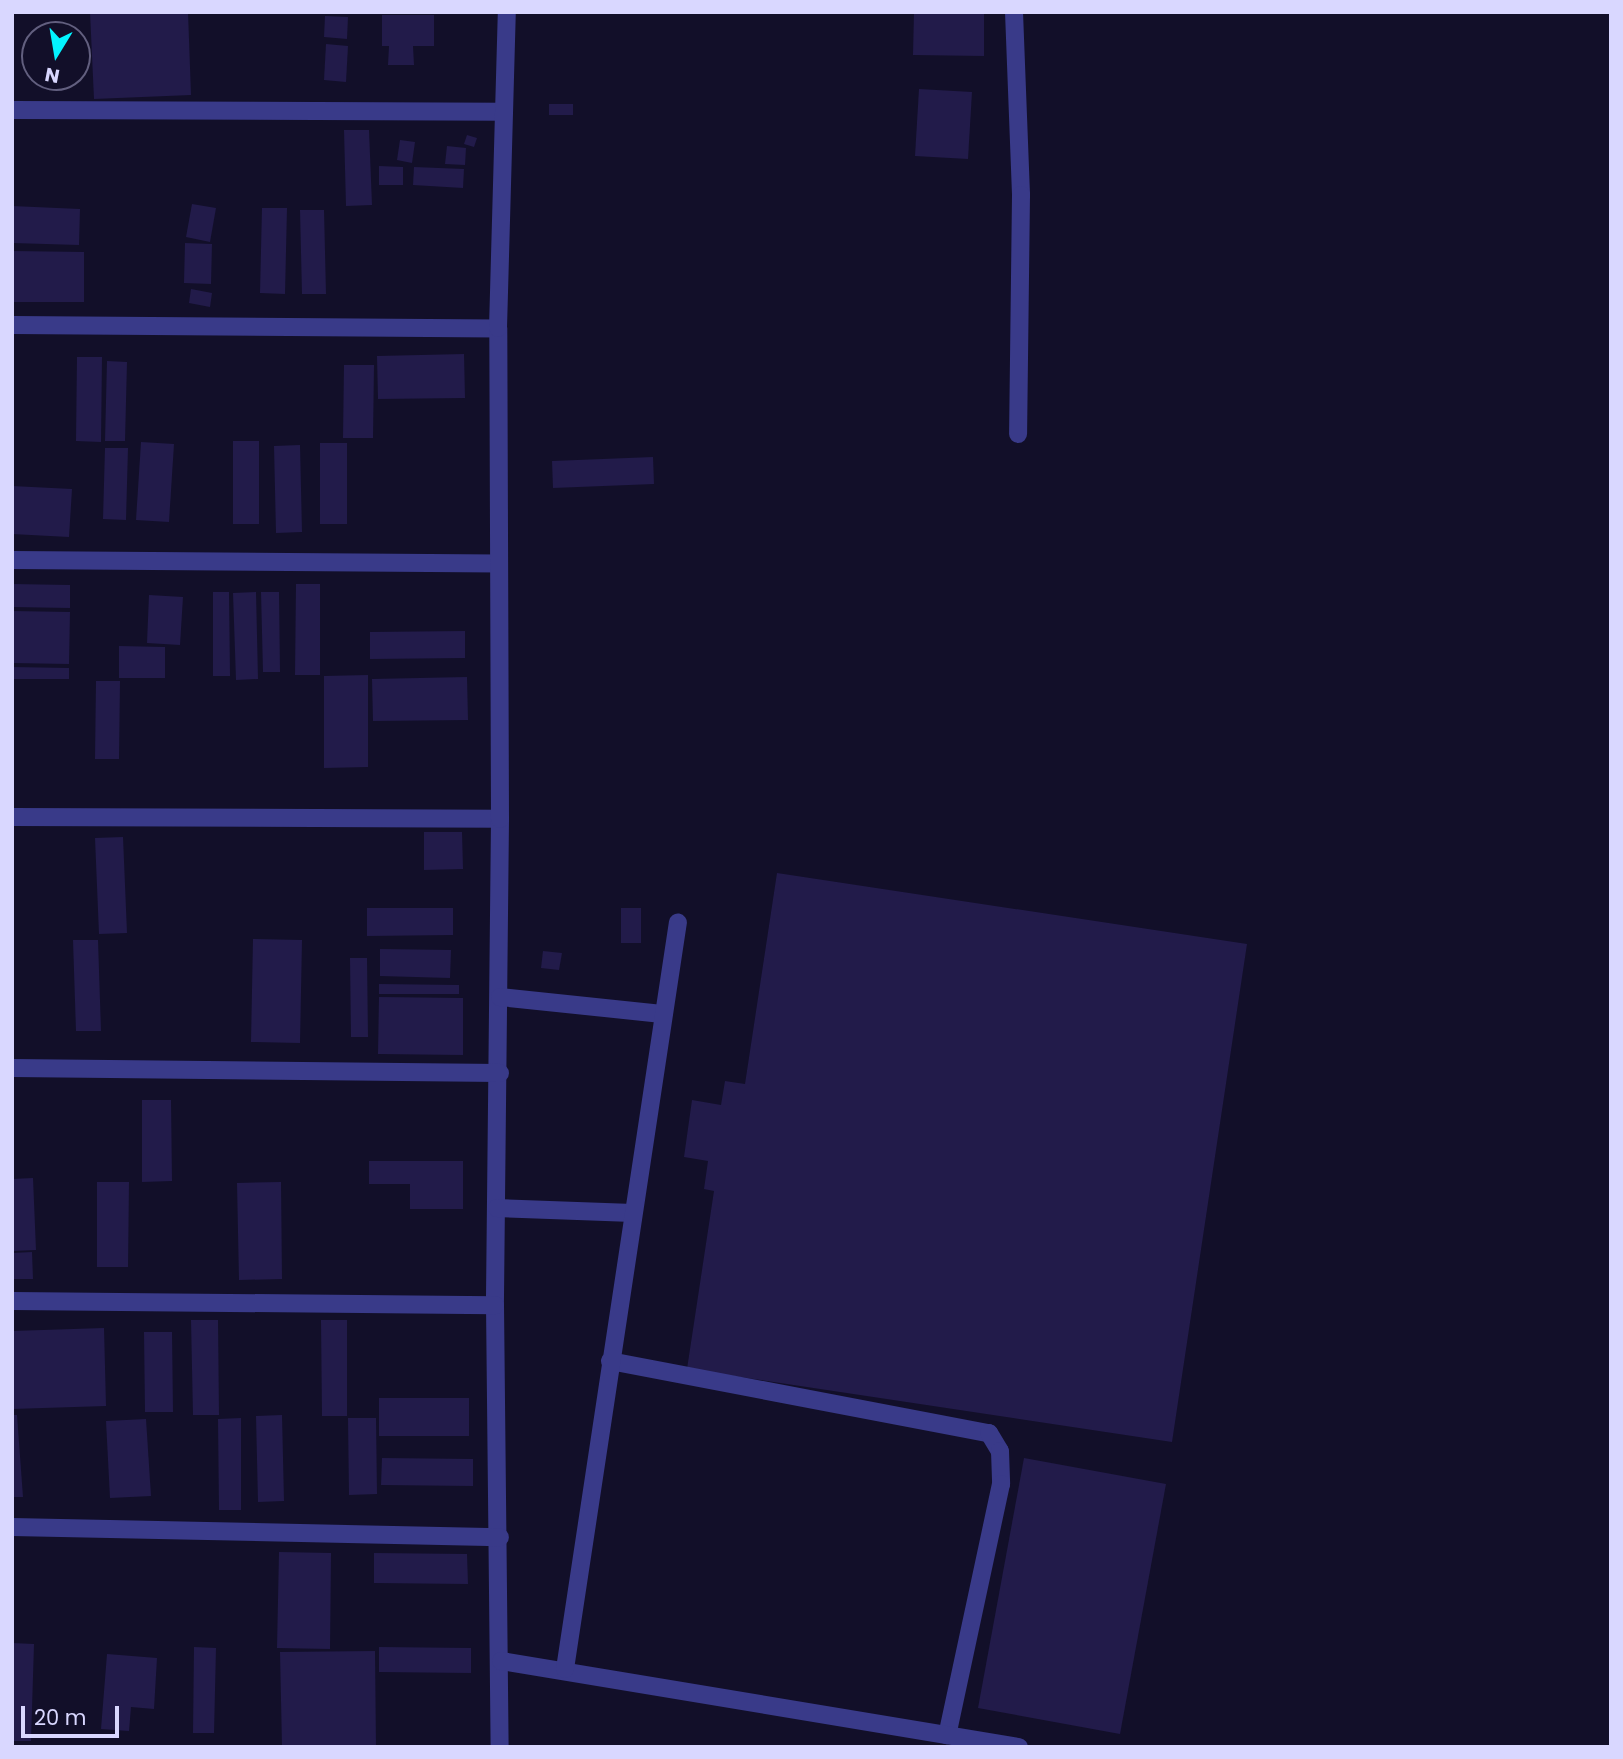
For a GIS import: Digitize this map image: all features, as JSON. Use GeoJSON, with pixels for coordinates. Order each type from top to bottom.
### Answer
{"type":"FeatureCollection","features":[{"type":"Feature","properties":{"kind":"street"},"geometry":{"type":"LineString","coordinates":[[500,1747],[500,1537],[495,1305],[500,819],[498,328],[508,12]]}},
{"type":"Feature","properties":{"kind":"street"},"geometry":{"type":"LineString","coordinates":[[1014,12],[1021,195],[1018,434]]}},
{"type":"Feature","properties":{"kind":"street"},"geometry":{"type":"LineString","coordinates":[[12,110],[505,112]]}},
{"type":"Feature","properties":{"kind":"street"},"geometry":{"type":"LineString","coordinates":[[12,325],[498,328]]}},
{"type":"Feature","properties":{"kind":"street"},"geometry":{"type":"LineString","coordinates":[[12,560],[499,563]]}},
{"type":"Feature","properties":{"kind":"street"},"geometry":{"type":"LineString","coordinates":[[12,817],[500,819]]}},
{"type":"Feature","properties":{"kind":"street"},"geometry":{"type":"LineString","coordinates":[[565,1669],[677,922]]}},
{"type":"Feature","properties":{"kind":"street"},"geometry":{"type":"LineString","coordinates":[[499,997],[662,1014]]}},
{"type":"Feature","properties":{"kind":"street"},"geometry":{"type":"LineString","coordinates":[[12,1068],[499,1073]]}},
{"type":"Feature","properties":{"kind":"street"},"geometry":{"type":"LineString","coordinates":[[497,1208],[634,1213]]}},
{"type":"Feature","properties":{"kind":"street"},"geometry":{"type":"LineString","coordinates":[[12,1301],[495,1305]]}},
{"type":"Feature","properties":{"kind":"street"},"geometry":{"type":"LineString","coordinates":[[610,1361],[989,1433],[1000,1451],[1001,1485],[947,1735]]}},
{"type":"Feature","properties":{"kind":"street"},"geometry":{"type":"LineString","coordinates":[[12,1527],[500,1537]]}},
{"type":"Feature","properties":{"kind":"street"},"geometry":{"type":"LineString","coordinates":[[501,1661],[565,1669],[1019,1747]]}},
{"type":"Feature","properties":{"kind":"building"},"geometry":{"type":"Polygon","coordinates":[[[90,12],[188,12],[191,95],[94,99],[90,12]]]}},
{"type":"Feature","properties":{"kind":"building"},"geometry":{"type":"Polygon","coordinates":[[[914,12],[984,12],[984,56],[913,55],[914,12]]]}},
{"type":"Feature","properties":{"kind":"building"},"geometry":{"type":"Polygon","coordinates":[[[382,15],[434,15],[434,46],[413,46],[414,65],[388,65],[389,46],[382,46],[382,15]]]}},
{"type":"Feature","properties":{"kind":"building"},"geometry":{"type":"Polygon","coordinates":[[[325,16],[348,17],[347,39],[324,37],[325,16]]]}},
{"type":"Feature","properties":{"kind":"building"},"geometry":{"type":"Polygon","coordinates":[[[326,44],[348,46],[346,82],[324,80],[326,44]]]}},
{"type":"Feature","properties":{"kind":"building"},"geometry":{"type":"Polygon","coordinates":[[[919,89],[972,92],[968,159],[915,156],[919,89]]]}},
{"type":"Feature","properties":{"kind":"building"},"geometry":{"type":"Polygon","coordinates":[[[549,104],[573,104],[573,115],[549,115],[549,104]]]}},
{"type":"Feature","properties":{"kind":"building"},"geometry":{"type":"Polygon","coordinates":[[[344,130],[369,130],[372,205],[346,206],[344,130]]]}},
{"type":"Feature","properties":{"kind":"building"},"geometry":{"type":"Polygon","coordinates":[[[467,135],[477,138],[474,147],[464,144],[467,135]]]}},
{"type":"Feature","properties":{"kind":"building"},"geometry":{"type":"Polygon","coordinates":[[[400,140],[415,142],[412,163],[397,160],[400,140]]]}},
{"type":"Feature","properties":{"kind":"building"},"geometry":{"type":"Polygon","coordinates":[[[447,146],[466,148],[465,165],[445,164],[447,146]]]}},
{"type":"Feature","properties":{"kind":"building"},"geometry":{"type":"Polygon","coordinates":[[[379,166],[403,167],[403,185],[379,185],[379,166]]]}},
{"type":"Feature","properties":{"kind":"building"},"geometry":{"type":"Polygon","coordinates":[[[414,167],[464,169],[463,188],[413,185],[414,167]]]}},
{"type":"Feature","properties":{"kind":"building"},"geometry":{"type":"Polygon","coordinates":[[[192,204],[216,208],[210,242],[186,237],[192,204]]]}},
{"type":"Feature","properties":{"kind":"building"},"geometry":{"type":"Polygon","coordinates":[[[12,206],[80,209],[79,245],[12,243],[12,206]]]}},
{"type":"Feature","properties":{"kind":"building"},"geometry":{"type":"Polygon","coordinates":[[[262,208],[287,208],[285,294],[260,293],[262,208]]]}},
{"type":"Feature","properties":{"kind":"building"},"geometry":{"type":"Polygon","coordinates":[[[300,210],[324,210],[326,294],[302,294],[300,210]]]}},
{"type":"Feature","properties":{"kind":"building"},"geometry":{"type":"Polygon","coordinates":[[[185,243],[212,244],[211,284],[184,283],[185,243]]]}},
{"type":"Feature","properties":{"kind":"building"},"geometry":{"type":"Polygon","coordinates":[[[12,251],[84,252],[84,302],[12,302],[12,251]]]}},
{"type":"Feature","properties":{"kind":"building"},"geometry":{"type":"Polygon","coordinates":[[[191,289],[212,293],[210,307],[189,303],[191,289]]]}},
{"type":"Feature","properties":{"kind":"building"},"geometry":{"type":"Polygon","coordinates":[[[464,354],[465,398],[378,399],[377,356],[464,354]]]}},
{"type":"Feature","properties":{"kind":"building"},"geometry":{"type":"Polygon","coordinates":[[[77,357],[102,357],[101,442],[76,441],[77,357]]]}},
{"type":"Feature","properties":{"kind":"building"},"geometry":{"type":"Polygon","coordinates":[[[107,361],[127,362],[125,441],[105,441],[107,361]]]}},
{"type":"Feature","properties":{"kind":"building"},"geometry":{"type":"Polygon","coordinates":[[[344,365],[374,365],[373,438],[343,438],[344,365]]]}},
{"type":"Feature","properties":{"kind":"building"},"geometry":{"type":"Polygon","coordinates":[[[233,441],[259,441],[259,524],[233,524],[233,441]]]}},
{"type":"Feature","properties":{"kind":"building"},"geometry":{"type":"Polygon","coordinates":[[[141,442],[174,444],[169,522],[136,520],[141,442]]]}},
{"type":"Feature","properties":{"kind":"building"},"geometry":{"type":"Polygon","coordinates":[[[320,443],[347,443],[347,524],[320,524],[320,443]]]}},
{"type":"Feature","properties":{"kind":"building"},"geometry":{"type":"Polygon","coordinates":[[[300,445],[302,532],[276,533],[274,446],[300,445]]]}},
{"type":"Feature","properties":{"kind":"building"},"geometry":{"type":"Polygon","coordinates":[[[105,448],[128,448],[126,520],[103,519],[105,448]]]}},
{"type":"Feature","properties":{"kind":"building"},"geometry":{"type":"Polygon","coordinates":[[[653,457],[654,484],[553,488],[552,461],[653,457]]]}},
{"type":"Feature","properties":{"kind":"building"},"geometry":{"type":"Polygon","coordinates":[[[12,486],[72,489],[69,537],[12,534],[12,486]]]}},
{"type":"Feature","properties":{"kind":"building"},"geometry":{"type":"Polygon","coordinates":[[[12,584],[70,585],[70,608],[12,607],[12,584]]]}},
{"type":"Feature","properties":{"kind":"building"},"geometry":{"type":"Polygon","coordinates":[[[296,584],[320,584],[320,675],[295,675],[296,584]]]}},
{"type":"Feature","properties":{"kind":"building"},"geometry":{"type":"Polygon","coordinates":[[[213,592],[229,592],[230,676],[213,676],[213,592]]]}},
{"type":"Feature","properties":{"kind":"building"},"geometry":{"type":"Polygon","coordinates":[[[256,592],[258,679],[236,680],[233,593],[256,592]]]}},
{"type":"Feature","properties":{"kind":"building"},"geometry":{"type":"Polygon","coordinates":[[[261,592],[279,592],[280,672],[263,672],[261,592]]]}},
{"type":"Feature","properties":{"kind":"building"},"geometry":{"type":"Polygon","coordinates":[[[149,595],[183,597],[180,645],[147,643],[149,595]]]}},
{"type":"Feature","properties":{"kind":"building"},"geometry":{"type":"Polygon","coordinates":[[[12,611],[70,612],[69,664],[12,663],[12,611]]]}},
{"type":"Feature","properties":{"kind":"building"},"geometry":{"type":"Polygon","coordinates":[[[465,631],[465,658],[370,659],[370,632],[465,631]]]}},
{"type":"Feature","properties":{"kind":"building"},"geometry":{"type":"Polygon","coordinates":[[[119,646],[165,647],[165,678],[119,678],[119,646]]]}},
{"type":"Feature","properties":{"kind":"building"},"geometry":{"type":"Polygon","coordinates":[[[12,667],[69,668],[69,679],[12,679],[12,667]]]}},
{"type":"Feature","properties":{"kind":"building"},"geometry":{"type":"Polygon","coordinates":[[[368,675],[368,767],[324,768],[324,676],[368,675]]]}},
{"type":"Feature","properties":{"kind":"building"},"geometry":{"type":"Polygon","coordinates":[[[467,677],[468,720],[373,721],[372,679],[467,677]]]}},
{"type":"Feature","properties":{"kind":"building"},"geometry":{"type":"Polygon","coordinates":[[[96,681],[120,681],[119,759],[95,759],[96,681]]]}},
{"type":"Feature","properties":{"kind":"building"},"geometry":{"type":"Polygon","coordinates":[[[424,832],[462,832],[463,869],[424,870],[424,832]]]}},
{"type":"Feature","properties":{"kind":"building"},"geometry":{"type":"Polygon","coordinates":[[[123,837],[127,933],[99,934],[95,838],[123,837]]]}},
{"type":"Feature","properties":{"kind":"building"},"geometry":{"type":"Polygon","coordinates":[[[777,873],[1247,944],[1172,1442],[687,1369],[714,1191],[704,1189],[708,1161],[684,1157],[692,1100],[721,1105],[725,1081],[745,1084],[777,873]]]}},
{"type":"Feature","properties":{"kind":"building"},"geometry":{"type":"Polygon","coordinates":[[[367,908],[453,908],[453,935],[367,936],[367,908]]]}},
{"type":"Feature","properties":{"kind":"building"},"geometry":{"type":"Polygon","coordinates":[[[621,908],[641,908],[641,943],[621,943],[621,908]]]}},
{"type":"Feature","properties":{"kind":"building"},"geometry":{"type":"Polygon","coordinates":[[[253,939],[302,940],[300,1043],[251,1042],[253,939]]]}},
{"type":"Feature","properties":{"kind":"building"},"geometry":{"type":"Polygon","coordinates":[[[73,940],[98,940],[101,1031],[76,1031],[73,940]]]}},
{"type":"Feature","properties":{"kind":"building"},"geometry":{"type":"Polygon","coordinates":[[[380,949],[451,950],[450,978],[380,976],[380,949]]]}},
{"type":"Feature","properties":{"kind":"building"},"geometry":{"type":"Polygon","coordinates":[[[543,951],[562,953],[559,970],[541,968],[543,951]]]}},
{"type":"Feature","properties":{"kind":"building"},"geometry":{"type":"Polygon","coordinates":[[[350,958],[367,958],[368,1037],[351,1037],[350,958]]]}},
{"type":"Feature","properties":{"kind":"building"},"geometry":{"type":"Polygon","coordinates":[[[379,984],[459,985],[459,994],[379,994],[379,984]]]}},
{"type":"Feature","properties":{"kind":"building"},"geometry":{"type":"Polygon","coordinates":[[[379,997],[463,998],[463,1055],[378,1054],[379,997]]]}},
{"type":"Feature","properties":{"kind":"building"},"geometry":{"type":"Polygon","coordinates":[[[142,1100],[171,1100],[172,1181],[142,1182],[142,1100]]]}},
{"type":"Feature","properties":{"kind":"building"},"geometry":{"type":"Polygon","coordinates":[[[369,1161],[463,1161],[463,1209],[410,1209],[410,1184],[369,1184],[369,1161]]]}},
{"type":"Feature","properties":{"kind":"building"},"geometry":{"type":"Polygon","coordinates":[[[33,1178],[36,1250],[12,1251],[12,1179],[33,1178]]]}},
{"type":"Feature","properties":{"kind":"building"},"geometry":{"type":"Polygon","coordinates":[[[97,1182],[129,1182],[128,1267],[97,1267],[97,1182]]]}},
{"type":"Feature","properties":{"kind":"building"},"geometry":{"type":"Polygon","coordinates":[[[281,1182],[282,1279],[239,1280],[237,1183],[281,1182]]]}},
{"type":"Feature","properties":{"kind":"building"},"geometry":{"type":"Polygon","coordinates":[[[32,1252],[33,1279],[12,1279],[12,1253],[32,1252]]]}},
{"type":"Feature","properties":{"kind":"building"},"geometry":{"type":"Polygon","coordinates":[[[191,1320],[218,1320],[219,1415],[193,1415],[191,1320]]]}},
{"type":"Feature","properties":{"kind":"building"},"geometry":{"type":"Polygon","coordinates":[[[321,1320],[347,1320],[347,1416],[322,1416],[321,1320]]]}},
{"type":"Feature","properties":{"kind":"building"},"geometry":{"type":"Polygon","coordinates":[[[104,1328],[106,1406],[12,1409],[12,1331],[104,1328]]]}},
{"type":"Feature","properties":{"kind":"building"},"geometry":{"type":"Polygon","coordinates":[[[144,1332],[172,1332],[173,1412],[145,1412],[144,1332]]]}},
{"type":"Feature","properties":{"kind":"building"},"geometry":{"type":"Polygon","coordinates":[[[379,1398],[469,1398],[469,1436],[379,1436],[379,1398]]]}},
{"type":"Feature","properties":{"kind":"building"},"geometry":{"type":"Polygon","coordinates":[[[12,1415],[17,1415],[23,1497],[12,1497],[12,1415]]]}},
{"type":"Feature","properties":{"kind":"building"},"geometry":{"type":"Polygon","coordinates":[[[282,1415],[284,1501],[258,1502],[256,1416],[282,1415]]]}},
{"type":"Feature","properties":{"kind":"building"},"geometry":{"type":"Polygon","coordinates":[[[241,1418],[241,1510],[219,1510],[218,1419],[241,1418]]]}},
{"type":"Feature","properties":{"kind":"building"},"geometry":{"type":"Polygon","coordinates":[[[348,1418],[376,1418],[377,1494],[349,1495],[348,1418]]]}},
{"type":"Feature","properties":{"kind":"building"},"geometry":{"type":"Polygon","coordinates":[[[146,1419],[151,1496],[110,1498],[106,1421],[146,1419]]]}},
{"type":"Feature","properties":{"kind":"building"},"geometry":{"type":"Polygon","coordinates":[[[382,1458],[473,1459],[473,1486],[381,1485],[382,1458]]]}},
{"type":"Feature","properties":{"kind":"building"},"geometry":{"type":"Polygon","coordinates":[[[1024,1458],[1166,1484],[1120,1734],[978,1708],[1024,1458]]]}},
{"type":"Feature","properties":{"kind":"building"},"geometry":{"type":"Polygon","coordinates":[[[279,1552],[331,1553],[330,1649],[277,1648],[279,1552]]]}},
{"type":"Feature","properties":{"kind":"building"},"geometry":{"type":"Polygon","coordinates":[[[374,1553],[467,1554],[468,1584],[374,1583],[374,1553]]]}},
{"type":"Feature","properties":{"kind":"building"},"geometry":{"type":"Polygon","coordinates":[[[12,1643],[34,1644],[31,1741],[12,1741],[12,1643]]]}},
{"type":"Feature","properties":{"kind":"building"},"geometry":{"type":"Polygon","coordinates":[[[194,1647],[216,1648],[214,1733],[193,1733],[194,1647]]]}},
{"type":"Feature","properties":{"kind":"building"},"geometry":{"type":"Polygon","coordinates":[[[379,1647],[471,1648],[471,1673],[379,1672],[379,1647]]]}},
{"type":"Feature","properties":{"kind":"building"},"geometry":{"type":"Polygon","coordinates":[[[375,1651],[376,1747],[282,1747],[280,1652],[375,1651]]]}},
{"type":"Feature","properties":{"kind":"building"},"geometry":{"type":"Polygon","coordinates":[[[107,1654],[157,1658],[154,1709],[131,1707],[129,1731],[101,1729],[107,1654]]]}}]}
